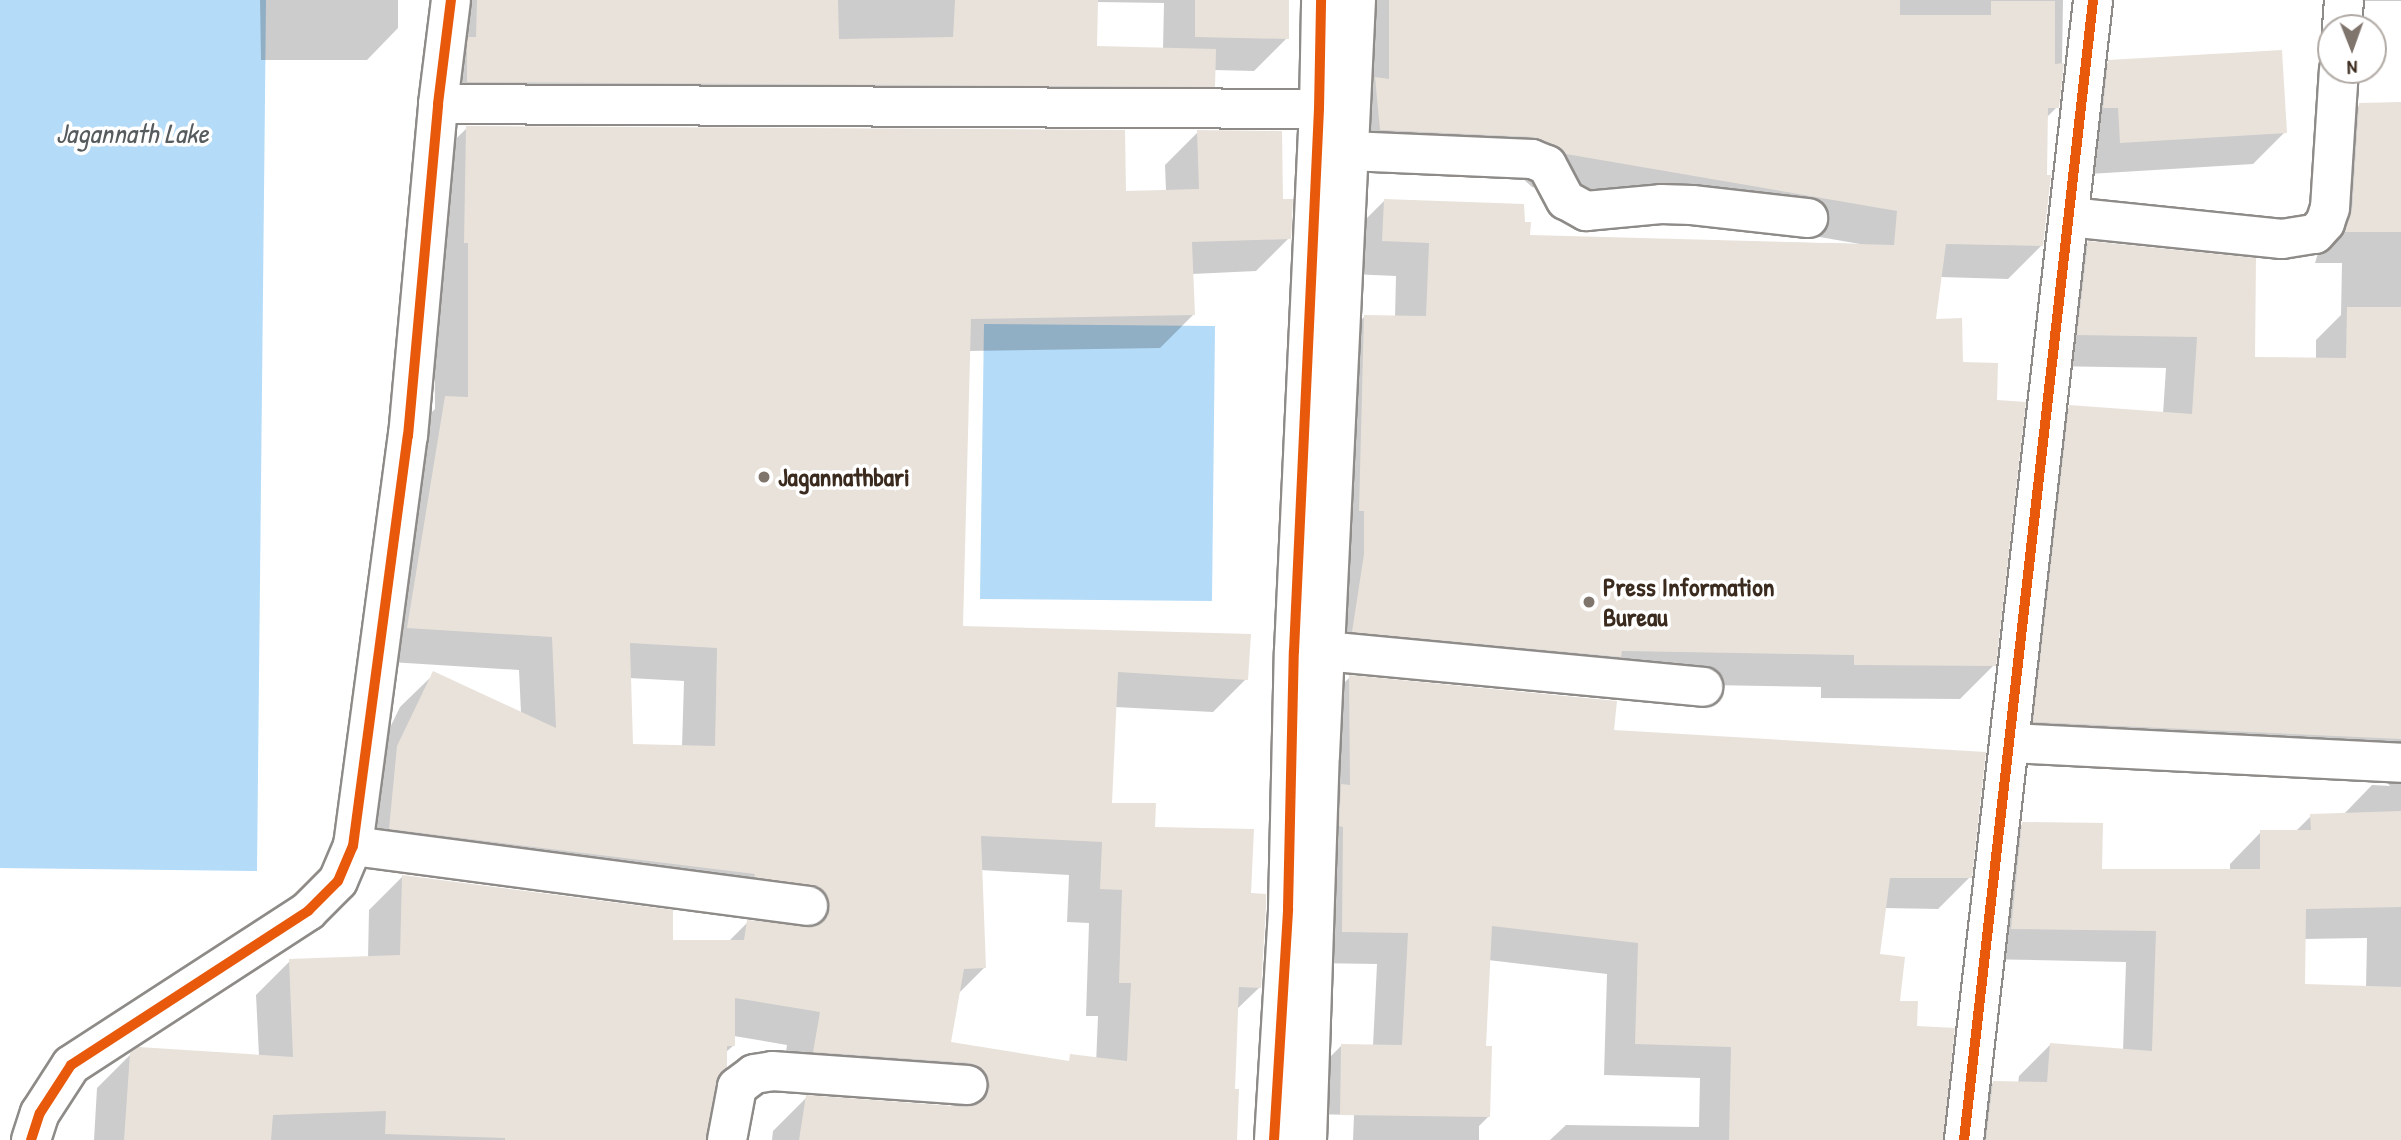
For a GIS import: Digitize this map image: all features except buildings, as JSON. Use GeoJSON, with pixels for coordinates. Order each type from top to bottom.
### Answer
{"type":"FeatureCollection","features":[{"type":"Feature","properties":{"kind":"street"},"geometry":{"type":"LineString","coordinates":[[31,1140],[40,1113],[71,1065],[308,911],[338,881],[354,846],[408,436],[438,104],[452,0]]}},
{"type":"Feature","properties":{"kind":"street"},"geometry":{"type":"LineString","coordinates":[[1274,1140],[1288,908],[1294,650],[1319,109],[1321,0]]}},
{"type":"Feature","properties":{"kind":"street"},"geometry":{"type":"LineString","coordinates":[[1307,1140],[1325,652],[1356,0]]}},
{"type":"Feature","properties":{"kind":"street"},"geometry":{"type":"LineString","coordinates":[[1964,1140],[2093,0]]}},
{"type":"Feature","properties":{"kind":"street"},"geometry":{"type":"LineString","coordinates":[[2069,217],[2282,239],[2315,234],[2325,223],[2330,208],[2338,84]]}},
{"type":"Feature","properties":{"kind":"street"},"geometry":{"type":"LineString","coordinates":[[438,104],[1319,109]]}},
{"type":"Feature","properties":{"kind":"street"},"geometry":{"type":"LineString","coordinates":[[1349,151],[1532,159],[1547,165],[1566,200],[1586,211],[1661,204],[1808,218]]}},
{"type":"Feature","properties":{"kind":"street"},"geometry":{"type":"LineString","coordinates":[[1325,652],[1703,687]]}},
{"type":"Feature","properties":{"kind":"street"},"geometry":{"type":"LineString","coordinates":[[2010,743],[2401,762]]}},
{"type":"Feature","properties":{"kind":"street"},"geometry":{"type":"LineString","coordinates":[[354,846],[808,906]]}},
{"type":"Feature","properties":{"kind":"street"},"geometry":{"type":"LineString","coordinates":[[727,1140],[737,1087],[754,1074],[772,1071],[968,1085]]}},
{"type":"Feature","properties":{"kind":"water","name":"Jagannath Lake"},"geometry":{"type":"Polygon","coordinates":[[[0,0],[266,0],[257,871],[0,868],[0,0]]]}},
{"type":"Feature","properties":{"kind":"water"},"geometry":{"type":"Polygon","coordinates":[[[984,324],[1215,326],[1212,601],[980,599],[984,324]]]}},
{"type":"Feature","properties":{"kind":"cycle path"},"geometry":{"type":"LineString","coordinates":[[31,1140],[40,1113],[71,1065],[308,911],[338,881],[353,846],[408,436],[438,104],[451,0]]}},
{"type":"Feature","properties":{"kind":"cycle path"},"geometry":{"type":"LineString","coordinates":[[1274,1140],[1288,908],[1294,651],[1319,109],[1321,0]]}},
{"type":"Feature","properties":{"kind":"cycle path"},"geometry":{"type":"LineString","coordinates":[[1964,1140],[2093,0]]}},
{"type":"Feature","properties":{"kind":"place","name":"Jagannathbari"},"geometry":{"type":"Point","coordinates":[764,477]}},
{"type":"Feature","properties":{"kind":"place","name":"Press Information Bureau"},"geometry":{"type":"Point","coordinates":[1589,602]}}]}
